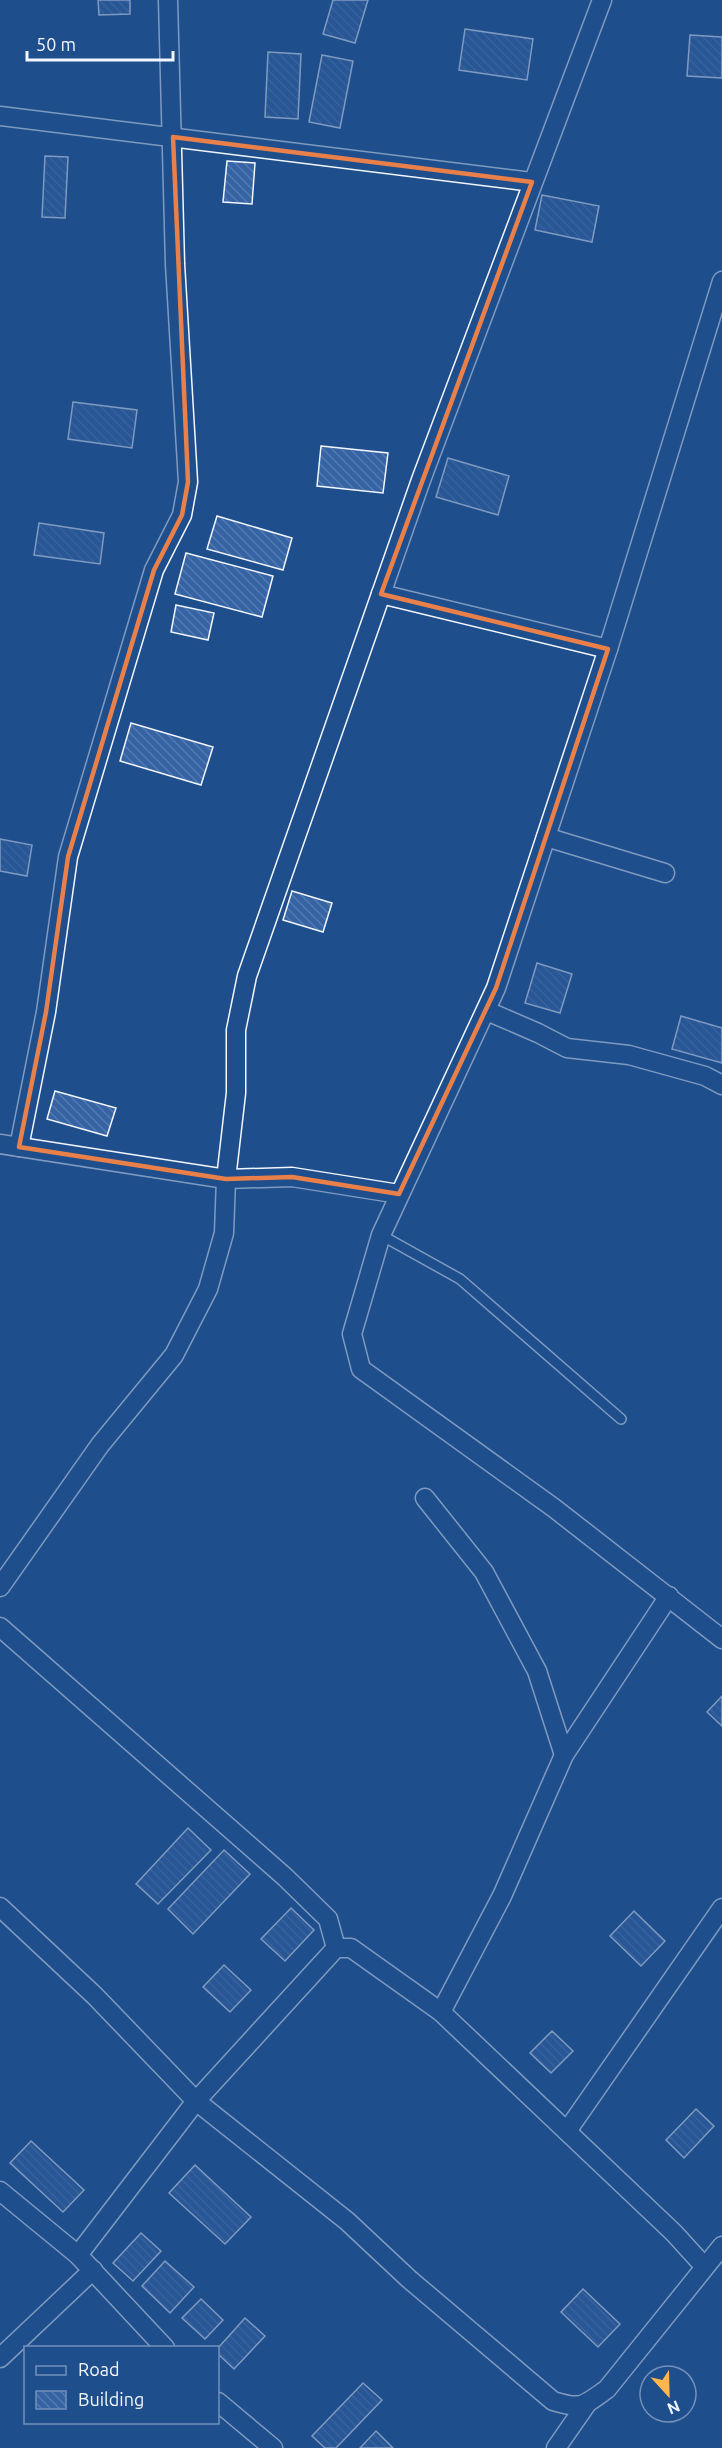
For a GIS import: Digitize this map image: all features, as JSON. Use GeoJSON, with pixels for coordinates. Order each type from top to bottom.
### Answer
{"type":"FeatureCollection","features":[{"type":"Feature","properties":{"kind":"street"},"geometry":{"type":"LineString","coordinates":[[19,1147],[46,1012],[68,857],[154,570],[182,515],[188,482],[175,264],[168,0]]}},
{"type":"Feature","properties":{"kind":"street"},"geometry":{"type":"LineString","coordinates":[[0,1587],[100,1445],[174,1355],[208,1289],[224,1233],[226,1179],[236,1093],[236,1030],[247,976],[421,480],[602,0]]}},
{"type":"Feature","properties":{"kind":"street"},"geometry":{"type":"LineString","coordinates":[[0,116],[532,182]]}},
{"type":"Feature","properties":{"kind":"street"},"geometry":{"type":"LineString","coordinates":[[722,281],[608,649],[496,988],[381,1235],[352,1334],[361,1369],[554,1508],[722,1639]]}},
{"type":"Feature","properties":{"kind":"street"},"geometry":{"type":"LineString","coordinates":[[381,594],[608,649]]}},
{"type":"Feature","properties":{"kind":"street"},"geometry":{"type":"LineString","coordinates":[[546,837],[665,873]]}},
{"type":"Feature","properties":{"kind":"street"},"geometry":{"type":"LineString","coordinates":[[487,1011],[538,1032],[567,1048],[629,1055],[705,1076],[722,1085]]}},
{"type":"Feature","properties":{"kind":"street"},"geometry":{"type":"LineString","coordinates":[[0,1144],[226,1179],[292,1177],[399,1194]]}},
{"type":"Feature","properties":{"kind":"street"},"geometry":{"type":"LineString","coordinates":[[425,1498],[484,1572],[537,1671],[564,1755]]}},
{"type":"Feature","properties":{"kind":"street"},"geometry":{"type":"LineString","coordinates":[[441,2012],[502,1896],[564,1755],[669,1596]]}},
{"type":"Feature","properties":{"kind":"street"},"geometry":{"type":"LineString","coordinates":[[0,1628],[285,1877],[328,1919],[336,1948]]}},
{"type":"Feature","properties":{"kind":"street"},"geometry":{"type":"LineString","coordinates":[[0,1907],[95,1996],[196,2101],[347,2221],[409,2280],[553,2401],[576,2408],[607,2389],[722,2246]]}},
{"type":"Feature","properties":{"kind":"street"},"geometry":{"type":"LineString","coordinates":[[567,2131],[722,1908]]}},
{"type":"Feature","properties":{"kind":"street"},"geometry":{"type":"LineString","coordinates":[[78,2255],[196,2101],[336,1948],[351,1948],[441,2012],[674,2233],[704,2266]]}},
{"type":"Feature","properties":{"kind":"street"},"geometry":{"type":"LineString","coordinates":[[0,2191],[78,2255],[163,2346]]}},
{"type":"Feature","properties":{"kind":"street"},"geometry":{"type":"LineString","coordinates":[[0,2358],[93,2270]]}},
{"type":"Feature","properties":{"kind":"street"},"geometry":{"type":"LineString","coordinates":[[556,2448],[588,2402]]}},
{"type":"Feature","properties":{"kind":"street"},"geometry":{"type":"LineString","coordinates":[[219,2403],[273,2448]]}},
{"type":"Feature","properties":{"kind":"lane"},"geometry":{"type":"LineString","coordinates":[[381,1235],[460,1279],[621,1419]]}},
{"type":"Feature","properties":{"kind":"highlighted area"},"geometry":{"type":"Polygon","coordinates":[[[173,137],[532,182],[381,594],[608,649],[496,988],[399,1194],[292,1177],[226,1179],[19,1147],[46,1012],[68,857],[154,570],[182,515],[188,482],[173,137]]]}},
{"type":"Feature","properties":{"kind":"building"},"geometry":{"type":"Polygon","coordinates":[[[98,0],[130,0],[130,14],[99,15],[98,0]]]}},
{"type":"Feature","properties":{"kind":"building"},"geometry":{"type":"Polygon","coordinates":[[[333,0],[368,0],[355,43],[323,34],[333,0]]]}},
{"type":"Feature","properties":{"kind":"building"},"geometry":{"type":"Polygon","coordinates":[[[465,29],[533,39],[527,80],[459,70],[465,29]]]}},
{"type":"Feature","properties":{"kind":"building"},"geometry":{"type":"Polygon","coordinates":[[[690,35],[722,37],[722,78],[687,76],[690,35]]]}},
{"type":"Feature","properties":{"kind":"building"},"geometry":{"type":"Polygon","coordinates":[[[268,52],[301,54],[298,119],[265,117],[268,52]]]}},
{"type":"Feature","properties":{"kind":"building"},"geometry":{"type":"Polygon","coordinates":[[[322,55],[353,61],[340,128],[309,122],[322,55]]]}},
{"type":"Feature","properties":{"kind":"building"},"geometry":{"type":"Polygon","coordinates":[[[45,156],[68,157],[65,218],[42,217],[45,156]]]}},
{"type":"Feature","properties":{"kind":"building"},"geometry":{"type":"Polygon","coordinates":[[[227,161],[255,163],[252,204],[223,202],[227,161]]]}},
{"type":"Feature","properties":{"kind":"building"},"geometry":{"type":"Polygon","coordinates":[[[542,195],[599,206],[592,242],[535,230],[542,195]]]}},
{"type":"Feature","properties":{"kind":"building"},"geometry":{"type":"Polygon","coordinates":[[[73,402],[137,410],[132,448],[68,439],[73,402]]]}},
{"type":"Feature","properties":{"kind":"building"},"geometry":{"type":"Polygon","coordinates":[[[321,446],[388,453],[383,493],[317,486],[321,446]]]}},
{"type":"Feature","properties":{"kind":"building"},"geometry":{"type":"Polygon","coordinates":[[[448,458],[509,476],[498,515],[436,497],[448,458]]]}},
{"type":"Feature","properties":{"kind":"building"},"geometry":{"type":"Polygon","coordinates":[[[217,516],[292,538],[283,570],[207,549],[217,516]]]}},
{"type":"Feature","properties":{"kind":"building"},"geometry":{"type":"Polygon","coordinates":[[[39,523],[104,533],[100,564],[34,555],[39,523]]]}},
{"type":"Feature","properties":{"kind":"building"},"geometry":{"type":"Polygon","coordinates":[[[186,553],[273,576],[262,617],[175,594],[186,553]]]}},
{"type":"Feature","properties":{"kind":"building"},"geometry":{"type":"Polygon","coordinates":[[[176,605],[214,613],[208,640],[171,632],[176,605]]]}},
{"type":"Feature","properties":{"kind":"building"},"geometry":{"type":"Polygon","coordinates":[[[131,723],[213,747],[201,785],[120,761],[131,723]]]}},
{"type":"Feature","properties":{"kind":"building"},"geometry":{"type":"Polygon","coordinates":[[[0,839],[32,845],[27,876],[0,871],[0,839]]]}},
{"type":"Feature","properties":{"kind":"building"},"geometry":{"type":"Polygon","coordinates":[[[292,891],[332,903],[323,932],[283,920],[292,891]]]}},
{"type":"Feature","properties":{"kind":"building"},"geometry":{"type":"Polygon","coordinates":[[[537,963],[572,974],[560,1013],[525,1003],[537,963]]]}},
{"type":"Feature","properties":{"kind":"building"},"geometry":{"type":"Polygon","coordinates":[[[681,1016],[722,1028],[722,1063],[672,1049],[681,1016]]]}},
{"type":"Feature","properties":{"kind":"building"},"geometry":{"type":"Polygon","coordinates":[[[55,1091],[116,1108],[107,1136],[47,1119],[55,1091]]]}},
{"type":"Feature","properties":{"kind":"building"},"geometry":{"type":"Polygon","coordinates":[[[722,1696],[722,1726],[707,1712],[722,1696]]]}},
{"type":"Feature","properties":{"kind":"building"},"geometry":{"type":"Polygon","coordinates":[[[188,1828],[211,1850],[158,1904],[136,1884],[188,1828]]]}},
{"type":"Feature","properties":{"kind":"building"},"geometry":{"type":"Polygon","coordinates":[[[224,1850],[250,1874],[193,1934],[168,1909],[224,1850]]]}},
{"type":"Feature","properties":{"kind":"building"},"geometry":{"type":"Polygon","coordinates":[[[291,1908],[314,1930],[285,1961],[261,1939],[291,1908]]]}},
{"type":"Feature","properties":{"kind":"building"},"geometry":{"type":"Polygon","coordinates":[[[634,1911],[665,1941],[641,1966],[610,1936],[634,1911]]]}},
{"type":"Feature","properties":{"kind":"building"},"geometry":{"type":"Polygon","coordinates":[[[224,1965],[251,1990],[230,2012],[203,1987],[224,1965]]]}},
{"type":"Feature","properties":{"kind":"building"},"geometry":{"type":"Polygon","coordinates":[[[552,2031],[573,2051],[551,2073],[530,2053],[552,2031]]]}},
{"type":"Feature","properties":{"kind":"building"},"geometry":{"type":"Polygon","coordinates":[[[696,2109],[714,2126],[684,2158],[666,2140],[696,2109]]]}},
{"type":"Feature","properties":{"kind":"building"},"geometry":{"type":"Polygon","coordinates":[[[31,2141],[84,2190],[63,2212],[10,2163],[31,2141]]]}},
{"type":"Feature","properties":{"kind":"building"},"geometry":{"type":"Polygon","coordinates":[[[195,2165],[251,2217],[225,2244],[169,2193],[195,2165]]]}},
{"type":"Feature","properties":{"kind":"building"},"geometry":{"type":"Polygon","coordinates":[[[141,2233],[161,2251],[133,2281],[113,2263],[141,2233]]]}},
{"type":"Feature","properties":{"kind":"building"},"geometry":{"type":"Polygon","coordinates":[[[165,2261],[194,2287],[170,2313],[142,2286],[165,2261]]]}},
{"type":"Feature","properties":{"kind":"building"},"geometry":{"type":"Polygon","coordinates":[[[583,2289],[620,2324],[598,2347],[561,2312],[583,2289]]]}},
{"type":"Feature","properties":{"kind":"building"},"geometry":{"type":"Polygon","coordinates":[[[201,2299],[223,2320],[205,2339],[182,2318],[201,2299]]]}},
{"type":"Feature","properties":{"kind":"building"},"geometry":{"type":"Polygon","coordinates":[[[245,2318],[265,2336],[234,2369],[219,2355],[219,2347],[245,2318]]]}},
{"type":"Feature","properties":{"kind":"building"},"geometry":{"type":"Polygon","coordinates":[[[363,2383],[382,2400],[336,2448],[325,2448],[312,2436],[363,2383]]]}},
{"type":"Feature","properties":{"kind":"building"},"geometry":{"type":"Polygon","coordinates":[[[376,2431],[393,2448],[360,2448],[376,2431]]]}}]}
